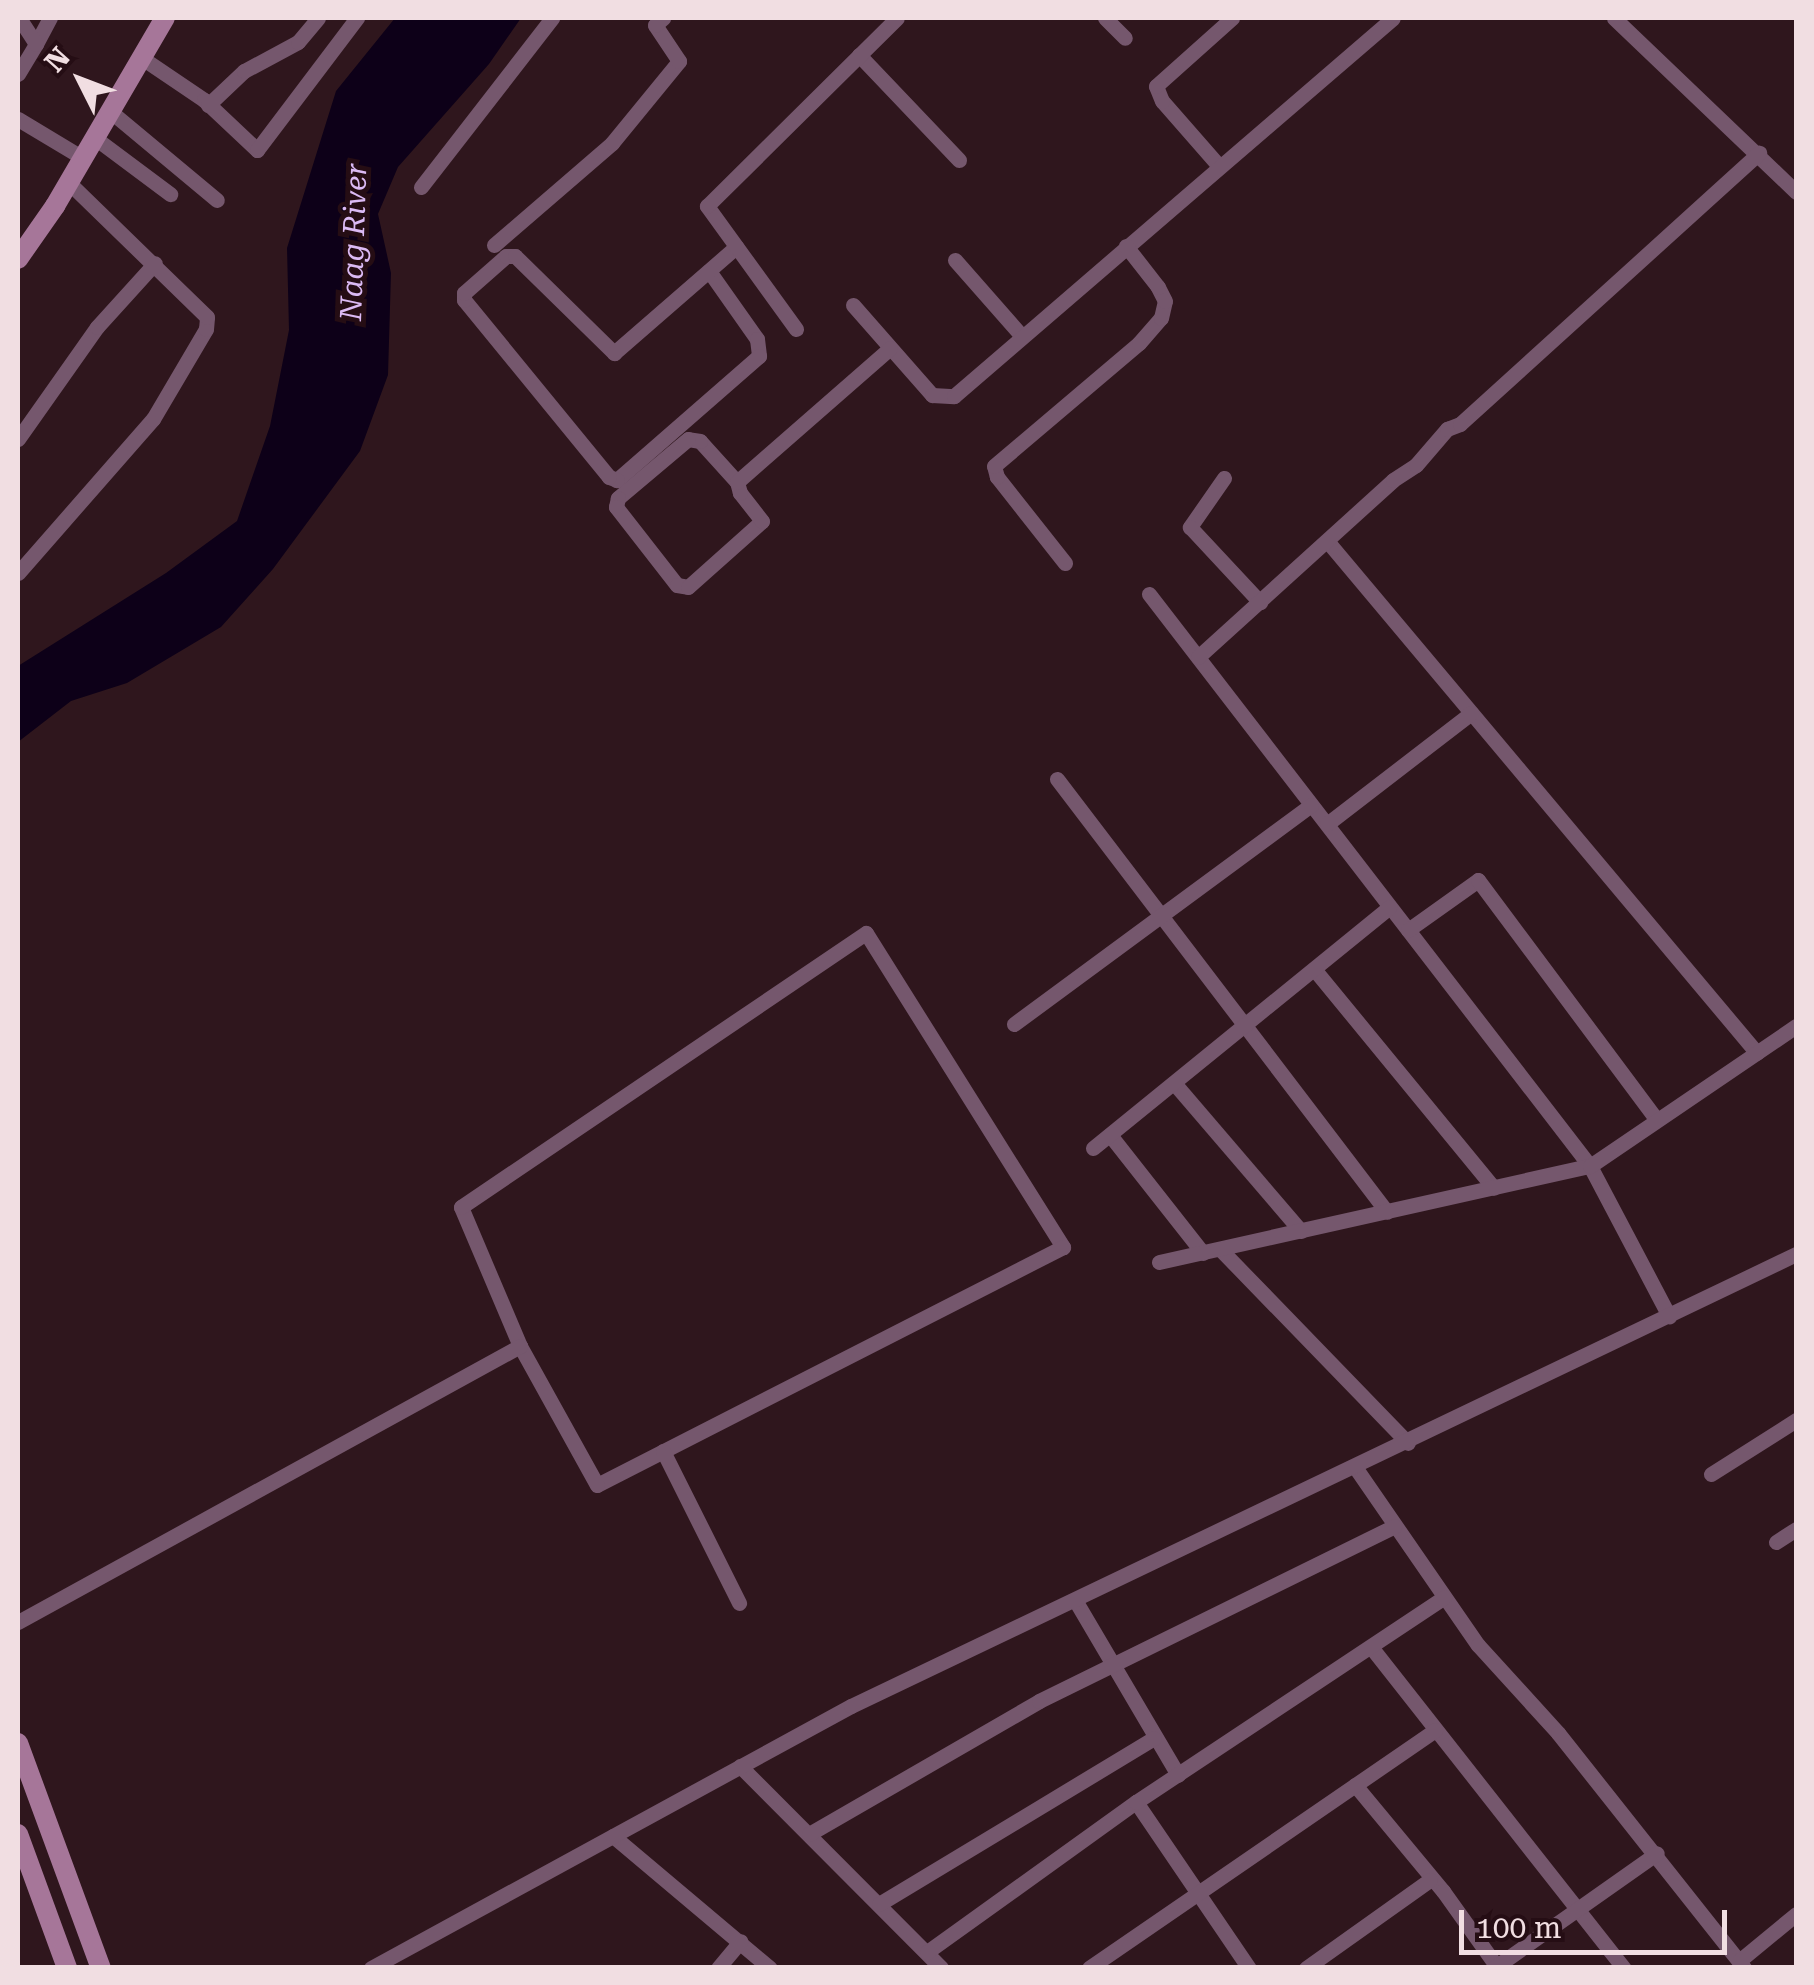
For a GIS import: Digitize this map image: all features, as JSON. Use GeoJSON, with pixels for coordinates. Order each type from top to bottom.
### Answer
{"type":"FeatureCollection","features":[{"type":"Feature","properties":{"kind":"street"},"geometry":{"type":"LineString","coordinates":[[18,18],[36,44]]}},
{"type":"Feature","properties":{"kind":"street"},"geometry":{"type":"LineString","coordinates":[[18,74],[50,18]]}},
{"type":"Feature","properties":{"kind":"street"},"geometry":{"type":"LineString","coordinates":[[18,259],[165,18]]}},
{"type":"Feature","properties":{"kind":"street"},"geometry":{"type":"LineString","coordinates":[[208,104],[244,72],[298,42],[318,18]]}},
{"type":"Feature","properties":{"kind":"street"},"geometry":{"type":"LineString","coordinates":[[142,58],[208,104],[250,147],[262,147],[357,18]]}},
{"type":"Feature","properties":{"kind":"street"},"geometry":{"type":"LineString","coordinates":[[421,187],[552,18]]}},
{"type":"Feature","properties":{"kind":"street"},"geometry":{"type":"LineString","coordinates":[[494,244],[612,142],[679,61],[655,25],[664,18]]}},
{"type":"Feature","properties":{"kind":"street"},"geometry":{"type":"LineString","coordinates":[[796,328],[707,206],[896,18]]}},
{"type":"Feature","properties":{"kind":"street"},"geometry":{"type":"LineString","coordinates":[[1106,18],[1125,38]]}},
{"type":"Feature","properties":{"kind":"street"},"geometry":{"type":"LineString","coordinates":[[1219,166],[1162,101],[1156,86],[1232,18]]}},
{"type":"Feature","properties":{"kind":"street"},"geometry":{"type":"LineString","coordinates":[[853,305],[932,395],[946,399],[1393,18]]}},
{"type":"Feature","properties":{"kind":"street"},"geometry":{"type":"LineString","coordinates":[[1614,18],[1796,192]]}},
{"type":"Feature","properties":{"kind":"street"},"geometry":{"type":"LineString","coordinates":[[859,55],[959,160]]}},
{"type":"Feature","properties":{"kind":"street"},"geometry":{"type":"LineString","coordinates":[[110,112],[217,200]]}},
{"type":"Feature","properties":{"kind":"street"},"geometry":{"type":"LineString","coordinates":[[18,119],[83,158]]}},
{"type":"Feature","properties":{"kind":"street"},"geometry":{"type":"LineString","coordinates":[[95,138],[170,194]]}},
{"type":"Feature","properties":{"kind":"street"},"geometry":{"type":"LineString","coordinates":[[1198,657],[1393,480],[1416,465],[1447,428],[1460,424],[1759,154]]}},
{"type":"Feature","properties":{"kind":"street"},"geometry":{"type":"LineString","coordinates":[[18,573],[153,419],[206,329],[207,317],[156,263],[68,182]]}},
{"type":"Feature","properties":{"kind":"street"},"geometry":{"type":"LineString","coordinates":[[1066,563],[997,477],[994,466],[1138,343],[1161,318],[1164,302],[1158,287],[1126,246]]}},
{"type":"Feature","properties":{"kind":"street"},"geometry":{"type":"LineString","coordinates":[[709,272],[758,339],[759,356],[618,480],[609,477],[464,300],[464,293],[506,256],[515,256],[614,353],[736,248]]}},
{"type":"Feature","properties":{"kind":"street"},"geometry":{"type":"LineString","coordinates":[[955,260],[1021,336]]}},
{"type":"Feature","properties":{"kind":"street"},"geometry":{"type":"LineString","coordinates":[[18,438],[98,328],[156,263]]}},
{"type":"Feature","properties":{"kind":"street"},"geometry":{"type":"LineString","coordinates":[[738,482],[890,348]]}},
{"type":"Feature","properties":{"kind":"street"},"geometry":{"type":"LineString","coordinates":[[688,438],[700,442],[738,482],[740,493],[762,522],[688,587],[678,585],[615,503],[688,438]]}},
{"type":"Feature","properties":{"kind":"street"},"geometry":{"type":"LineString","coordinates":[[1224,478],[1190,528],[1260,602]]}},
{"type":"Feature","properties":{"kind":"street"},"geometry":{"type":"LineString","coordinates":[[1328,542],[1757,1053]]}},
{"type":"Feature","properties":{"kind":"street"},"geometry":{"type":"LineString","coordinates":[[1149,594],[1590,1166],[1669,1316]]}},
{"type":"Feature","properties":{"kind":"street"},"geometry":{"type":"LineString","coordinates":[[1326,824],[1472,713]]}},
{"type":"Feature","properties":{"kind":"street"},"geometry":{"type":"LineString","coordinates":[[1057,780],[1387,1212]]}},
{"type":"Feature","properties":{"kind":"street"},"geometry":{"type":"LineString","coordinates":[[1014,1024],[1161,919],[1311,804]]}},
{"type":"Feature","properties":{"kind":"street"},"geometry":{"type":"LineString","coordinates":[[1408,930],[1478,880],[1657,1120]]}},
{"type":"Feature","properties":{"kind":"street"},"geometry":{"type":"LineString","coordinates":[[1094,1148],[1390,907]]}},
{"type":"Feature","properties":{"kind":"street"},"geometry":{"type":"LineString","coordinates":[[866,933],[1063,1247],[597,1485],[520,1346],[461,1207],[866,933]]}},
{"type":"Feature","properties":{"kind":"street"},"geometry":{"type":"LineString","coordinates":[[1314,969],[1494,1188]]}},
{"type":"Feature","properties":{"kind":"street"},"geometry":{"type":"LineString","coordinates":[[1159,1262],[1590,1166],[1796,1026]]}},
{"type":"Feature","properties":{"kind":"street"},"geometry":{"type":"LineString","coordinates":[[1174,1082],[1300,1231]]}},
{"type":"Feature","properties":{"kind":"street"},"geometry":{"type":"LineString","coordinates":[[1110,1135],[1211,1251],[1408,1443]]}},
{"type":"Feature","properties":{"kind":"street"},"geometry":{"type":"LineString","coordinates":[[372,1968],[852,1706],[1796,1254]]}},
{"type":"Feature","properties":{"kind":"street"},"geometry":{"type":"LineString","coordinates":[[18,1622],[520,1346]]}},
{"type":"Feature","properties":{"kind":"street"},"geometry":{"type":"LineString","coordinates":[[1711,1474],[1796,1420]]}},
{"type":"Feature","properties":{"kind":"street"},"geometry":{"type":"LineString","coordinates":[[662,1451],[739,1603]]}},
{"type":"Feature","properties":{"kind":"street"},"geometry":{"type":"LineString","coordinates":[[1355,1467],[1478,1644],[1558,1732],[1742,1964],[1796,1914]]}},
{"type":"Feature","properties":{"kind":"street"},"geometry":{"type":"LineString","coordinates":[[809,1834],[1112,1664],[1394,1526]]}},
{"type":"Feature","properties":{"kind":"street"},"geometry":{"type":"LineString","coordinates":[[1776,1542],[1796,1529]]}},
{"type":"Feature","properties":{"kind":"street"},"geometry":{"type":"LineString","coordinates":[[927,1952],[1136,1802],[1444,1597]]}},
{"type":"Feature","properties":{"kind":"street"},"geometry":{"type":"LineString","coordinates":[[1075,1600],[1178,1776]]}},
{"type":"Feature","properties":{"kind":"street"},"geometry":{"type":"LineString","coordinates":[[1371,1646],[1624,1968]]}},
{"type":"Feature","properties":{"kind":"street"},"geometry":{"type":"LineString","coordinates":[[1089,1968],[1435,1730]]}},
{"type":"Feature","properties":{"kind":"street"},"geometry":{"type":"LineString","coordinates":[[880,1904],[1154,1738]]}},
{"type":"Feature","properties":{"kind":"street"},"geometry":{"type":"LineString","coordinates":[[18,1743],[101,1968]]}},
{"type":"Feature","properties":{"kind":"street"},"geometry":{"type":"LineString","coordinates":[[740,1766],[942,1968]]}},
{"type":"Feature","properties":{"kind":"street"},"geometry":{"type":"LineString","coordinates":[[1356,1786],[1496,1967],[1657,1853]]}},
{"type":"Feature","properties":{"kind":"street"},"geometry":{"type":"LineString","coordinates":[[1136,1802],[1249,1968]]}},
{"type":"Feature","properties":{"kind":"street"},"geometry":{"type":"LineString","coordinates":[[18,1834],[67,1968]]}},
{"type":"Feature","properties":{"kind":"street"},"geometry":{"type":"LineString","coordinates":[[613,1836],[770,1968]]}},
{"type":"Feature","properties":{"kind":"street"},"geometry":{"type":"LineString","coordinates":[[1306,1968],[1430,1880]]}},
{"type":"Feature","properties":{"kind":"street"},"geometry":{"type":"LineString","coordinates":[[718,1968],[741,1941]]}},
{"type":"Feature","properties":{"kind":"water","name":"Naag River"},"geometry":{"type":"Polygon","coordinates":[[[395,18],[521,18],[489,64],[398,167],[378,214],[391,273],[388,375],[360,451],[273,569],[221,627],[127,683],[71,701],[18,742],[18,666],[166,573],[237,521],[270,426],[289,330],[287,248],[336,91],[395,18]]]}}]}
